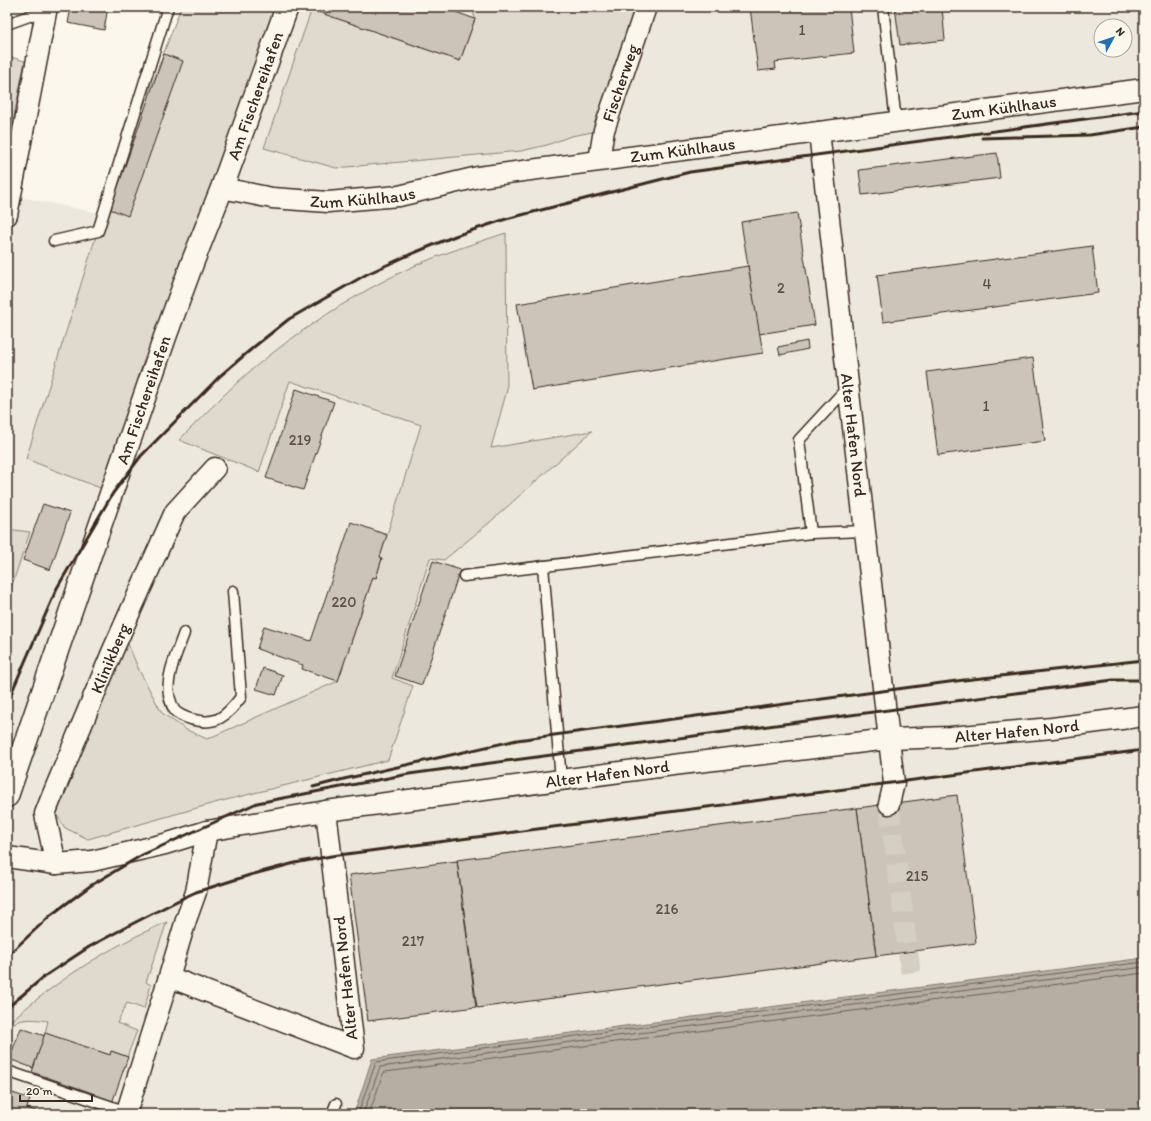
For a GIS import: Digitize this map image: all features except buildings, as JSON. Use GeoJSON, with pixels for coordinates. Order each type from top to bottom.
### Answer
{"type":"FeatureCollection","features":[{"type":"Feature","properties":{"kind":"street","name":"Am Fischereihafen"},"geometry":{"type":"LineString","coordinates":[[7,796],[165,337],[192,261],[222,188],[287,7]]}},
{"type":"Feature","properties":{"kind":"street","name":"Fischerweg"},"geometry":{"type":"LineString","coordinates":[[599,160],[604,130],[646,7]]}},
{"type":"Feature","properties":{"kind":"street"},"geometry":{"type":"LineString","coordinates":[[7,215],[46,9]]}},
{"type":"Feature","properties":{"kind":"street","name":"Zum Kühlhaus"},"geometry":{"type":"LineString","coordinates":[[222,188],[272,198],[335,202],[399,196],[478,177],[1144,89]]}},
{"type":"Feature","properties":{"kind":"street","name":"Alter Hafen Nord"},"geometry":{"type":"LineString","coordinates":[[819,132],[894,783],[889,804]]}},
{"type":"Feature","properties":{"kind":"street","name":"Klinikberg"},"geometry":{"type":"LineString","coordinates":[[56,864],[45,814],[50,801],[113,650],[175,512],[215,468]]}},
{"type":"Feature","properties":{"kind":"street","name":"Alter Hafen Nord"},"geometry":{"type":"LineString","coordinates":[[7,857],[56,864],[92,861],[165,844],[207,831],[326,811],[889,739],[950,737],[1052,728],[1144,716]]}},
{"type":"Feature","properties":{"kind":"street","name":"Alter Hafen Nord"},"geometry":{"type":"LineString","coordinates":[[170,977],[354,1048],[326,811]]}},
{"type":"Feature","properties":{"kind":"street"},"geometry":{"type":"LineString","coordinates":[[126,1113],[196,892],[207,831]]}},
{"type":"Feature","properties":{"kind":"lane"},"geometry":{"type":"LineString","coordinates":[[54,241],[98,231],[168,7]]}},
{"type":"Feature","properties":{"kind":"lane"},"geometry":{"type":"LineString","coordinates":[[883,7],[896,122]]}},
{"type":"Feature","properties":{"kind":"lane"},"geometry":{"type":"LineString","coordinates":[[7,24],[46,9]]}},
{"type":"Feature","properties":{"kind":"lane"},"geometry":{"type":"LineString","coordinates":[[811,533],[799,440],[848,387]]}},
{"type":"Feature","properties":{"kind":"lane"},"geometry":{"type":"LineString","coordinates":[[464,576],[811,533],[865,531]]}},
{"type":"Feature","properties":{"kind":"lane"},"geometry":{"type":"LineString","coordinates":[[543,566],[561,780]]}},
{"type":"Feature","properties":{"kind":"lane"},"geometry":{"type":"LineString","coordinates":[[184,633],[168,681],[169,697],[175,711],[186,717],[204,722],[219,719],[232,710],[241,696],[233,591]]}},
{"type":"Feature","properties":{"kind":"lane"},"geometry":{"type":"LineString","coordinates":[[7,1071],[126,1113]]}},
{"type":"Feature","properties":{"kind":"lane"},"geometry":{"type":"LineString","coordinates":[[332,1114],[336,1104]]}},
{"type":"Feature","properties":{"kind":"shaded area"},"geometry":{"type":"Polygon","coordinates":[[[181,7],[287,7],[113,493],[26,459],[103,214],[181,7]]]}},
{"type":"Feature","properties":{"kind":"shaded area"},"geometry":{"type":"Polygon","coordinates":[[[287,7],[1144,7],[1144,958],[372,1059],[354,1114],[7,1114],[7,197],[11,195],[103,214],[287,7]]]}},
{"type":"Feature","properties":{"kind":"shaded area"},"geometry":{"type":"Polygon","coordinates":[[[472,7],[646,7],[604,130],[571,136],[547,145],[521,151],[336,168],[264,148],[311,11],[324,14],[460,61],[475,19],[472,7]]]}},
{"type":"Feature","properties":{"kind":"shaded area"},"geometry":{"type":"Polygon","coordinates":[[[7,56],[25,61],[7,151],[7,56]]]}},
{"type":"Feature","properties":{"kind":"shaded area"},"geometry":{"type":"Polygon","coordinates":[[[506,233],[507,390],[491,448],[592,431],[489,523],[444,560],[430,558],[392,678],[413,686],[388,760],[218,802],[88,839],[65,828],[56,814],[54,802],[125,637],[139,670],[162,713],[185,729],[207,739],[338,681],[373,577],[376,578],[382,559],[380,557],[421,425],[290,381],[259,472],[179,440],[246,375],[286,342],[339,306],[414,266],[448,252],[506,233]]]}},
{"type":"Feature","properties":{"kind":"shaded area"},"geometry":{"type":"Polygon","coordinates":[[[7,529],[30,532],[7,600],[7,529]]]}},
{"type":"Feature","properties":{"kind":"shaded area"},"geometry":{"type":"Polygon","coordinates":[[[167,922],[146,982],[151,985],[144,1009],[127,1003],[117,1023],[137,1031],[128,1057],[112,1051],[110,1055],[45,1033],[48,1021],[32,1019],[21,1020],[7,1028],[7,1024],[63,980],[103,954],[167,922]]]}},
{"type":"Feature","properties":{"kind":"water"},"geometry":{"type":"Polygon","coordinates":[[[1144,958],[1144,1114],[354,1114],[372,1059],[1144,958]]]}},
{"type":"Feature","properties":{"kind":"tunnel"},"geometry":{"type":"LineString","coordinates":[[889,804],[911,975]]}},
{"type":"Feature","properties":{"kind":"railway"},"geometry":{"type":"LineString","coordinates":[[7,703],[57,588],[113,493],[141,456],[220,376],[255,346],[289,319],[367,274],[455,236],[506,219],[690,172],[1144,111]]}},
{"type":"Feature","properties":{"kind":"railway"},"geometry":{"type":"LineString","coordinates":[[982,138],[1090,135],[1144,127]]}},
{"type":"Feature","properties":{"kind":"railway"},"geometry":{"type":"LineString","coordinates":[[313,787],[517,740],[964,680],[1144,660]]}},
{"type":"Feature","properties":{"kind":"railway"},"geometry":{"type":"LineString","coordinates":[[7,956],[51,915],[90,886],[142,855],[257,803],[409,774],[1113,680],[1144,680]]}},
{"type":"Feature","properties":{"kind":"railway"},"geometry":{"type":"LineString","coordinates":[[7,1008],[45,976],[89,947],[183,898],[196,892],[250,875],[295,863],[331,856],[1144,750]]}}]}
